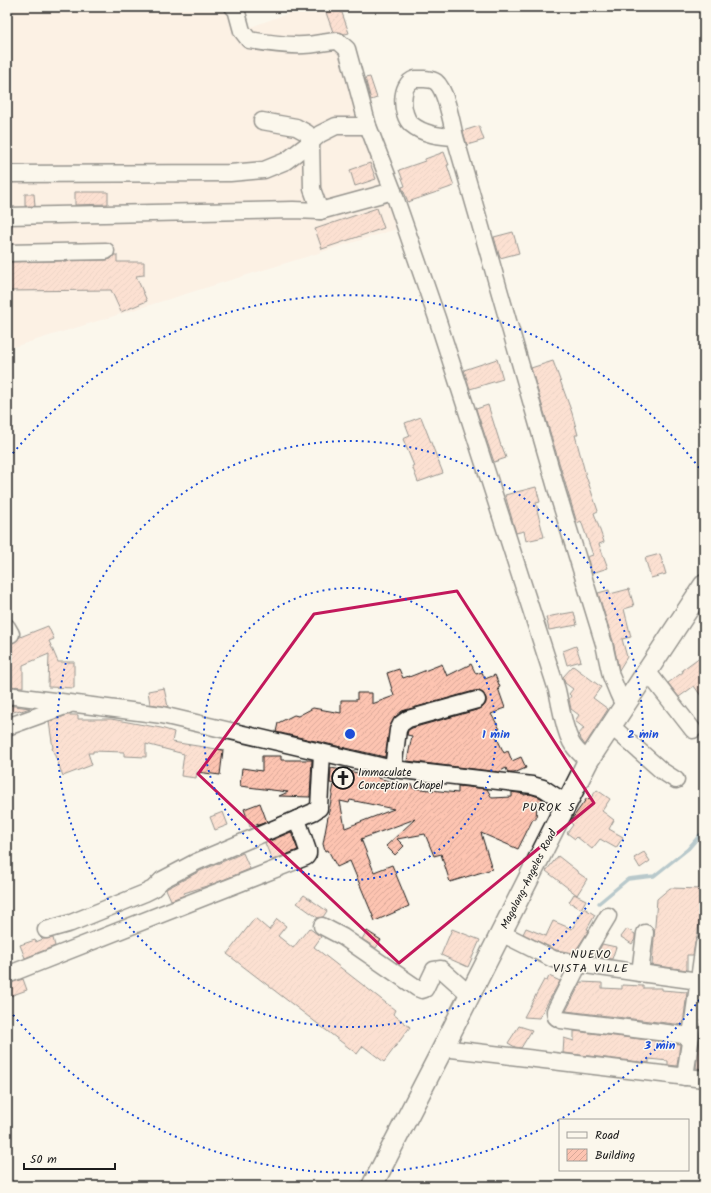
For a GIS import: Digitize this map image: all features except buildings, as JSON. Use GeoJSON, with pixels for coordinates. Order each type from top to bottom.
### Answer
{"type":"FeatureCollection","features":[{"type":"Feature","properties":{"kind":"main road","name":"Magalang-Angeles Road"},"geometry":{"type":"LineString","coordinates":[[372,1186],[588,761],[610,725],[704,585]]}},
{"type":"Feature","properties":{"kind":"street"},"geometry":{"type":"LineString","coordinates":[[234,7],[236,9],[242,31],[249,40],[273,44],[305,46],[328,42],[338,42],[347,49],[368,126],[393,191],[437,318],[557,690],[566,730],[571,743],[588,761]]}},
{"type":"Feature","properties":{"kind":"street"},"geometry":{"type":"LineString","coordinates":[[262,121],[296,127],[307,133],[311,142],[312,189],[320,211]]}},
{"type":"Feature","properties":{"kind":"street"},"geometry":{"type":"LineString","coordinates":[[7,174],[230,173],[264,170],[286,161],[320,134],[336,126],[368,126]]}},
{"type":"Feature","properties":{"kind":"street"},"geometry":{"type":"LineString","coordinates":[[455,137],[557,491],[604,644],[611,676],[624,706]]}},
{"type":"Feature","properties":{"kind":"street"},"geometry":{"type":"LineString","coordinates":[[7,216],[293,210],[320,211],[393,191]]}},
{"type":"Feature","properties":{"kind":"street"},"geometry":{"type":"LineString","coordinates":[[7,254],[106,251]]}},
{"type":"Feature","properties":{"kind":"street"},"geometry":{"type":"LineString","coordinates":[[647,671],[693,730]]}},
{"type":"Feature","properties":{"kind":"street"},"geometry":{"type":"LineString","coordinates":[[7,695],[162,715],[393,769],[532,785],[542,788],[566,803]]}},
{"type":"Feature","properties":{"kind":"street"},"geometry":{"type":"LineString","coordinates":[[393,769],[398,730],[401,724],[408,719],[477,700]]}},
{"type":"Feature","properties":{"kind":"street"},"geometry":{"type":"LineString","coordinates":[[7,727],[72,703]]}},
{"type":"Feature","properties":{"kind":"street"},"geometry":{"type":"LineString","coordinates":[[610,725],[662,770],[676,780]]}},
{"type":"Feature","properties":{"kind":"street"},"geometry":{"type":"LineString","coordinates":[[46,930],[71,923],[145,893],[154,889],[162,880],[196,862],[313,812],[318,808],[322,753]]}},
{"type":"Feature","properties":{"kind":"street"},"geometry":{"type":"LineString","coordinates":[[7,975],[306,857],[308,851],[297,820]]}},
{"type":"Feature","properties":{"kind":"street"},"geometry":{"type":"LineString","coordinates":[[608,916],[580,964],[556,1012],[556,1017],[561,1020],[691,1036]]}},
{"type":"Feature","properties":{"kind":"street"},"geometry":{"type":"LineString","coordinates":[[322,926],[343,937],[417,988],[422,990],[425,989],[434,970],[440,969],[469,994]]}},
{"type":"Feature","properties":{"kind":"street"},"geometry":{"type":"LineString","coordinates":[[501,933],[553,959],[699,981]]}},
{"type":"Feature","properties":{"kind":"street"},"geometry":{"type":"LineString","coordinates":[[640,973],[645,933]]}},
{"type":"Feature","properties":{"kind":"street"},"geometry":{"type":"LineString","coordinates":[[685,1077],[704,944]]}},
{"type":"Feature","properties":{"kind":"street"},"geometry":{"type":"LineString","coordinates":[[443,1048],[704,1079]]}},
{"type":"Feature","properties":{"kind":"highlighted area"},"geometry":{"type":"Polygon","coordinates":[[[457,591],[594,803],[399,963],[198,774],[314,614],[457,591]]]}},
{"type":"Feature","properties":{"kind":"shaded area"},"geometry":{"type":"Polygon","coordinates":[[[7,7],[237,7],[245,29],[306,7],[325,7],[400,228],[7,349],[7,7]]]}},
{"type":"Feature","properties":{"kind":"waterway"},"geometry":{"type":"LineString","coordinates":[[599,903],[628,879],[654,876],[688,849],[700,835],[704,833]]}},
{"type":"Feature","properties":{"kind":"place","name":"Immaculate Conception Chapel"},"geometry":{"type":"Point","coordinates":[343,778]}},
{"type":"Feature","properties":{"kind":"district","name":"PUROK 5"},"geometry":{"type":"Point","coordinates":[549,807]}},
{"type":"Feature","properties":{"kind":"district","name":"NUEVO VISTA VILLE"},"geometry":{"type":"Point","coordinates":[591,961]}}]}
